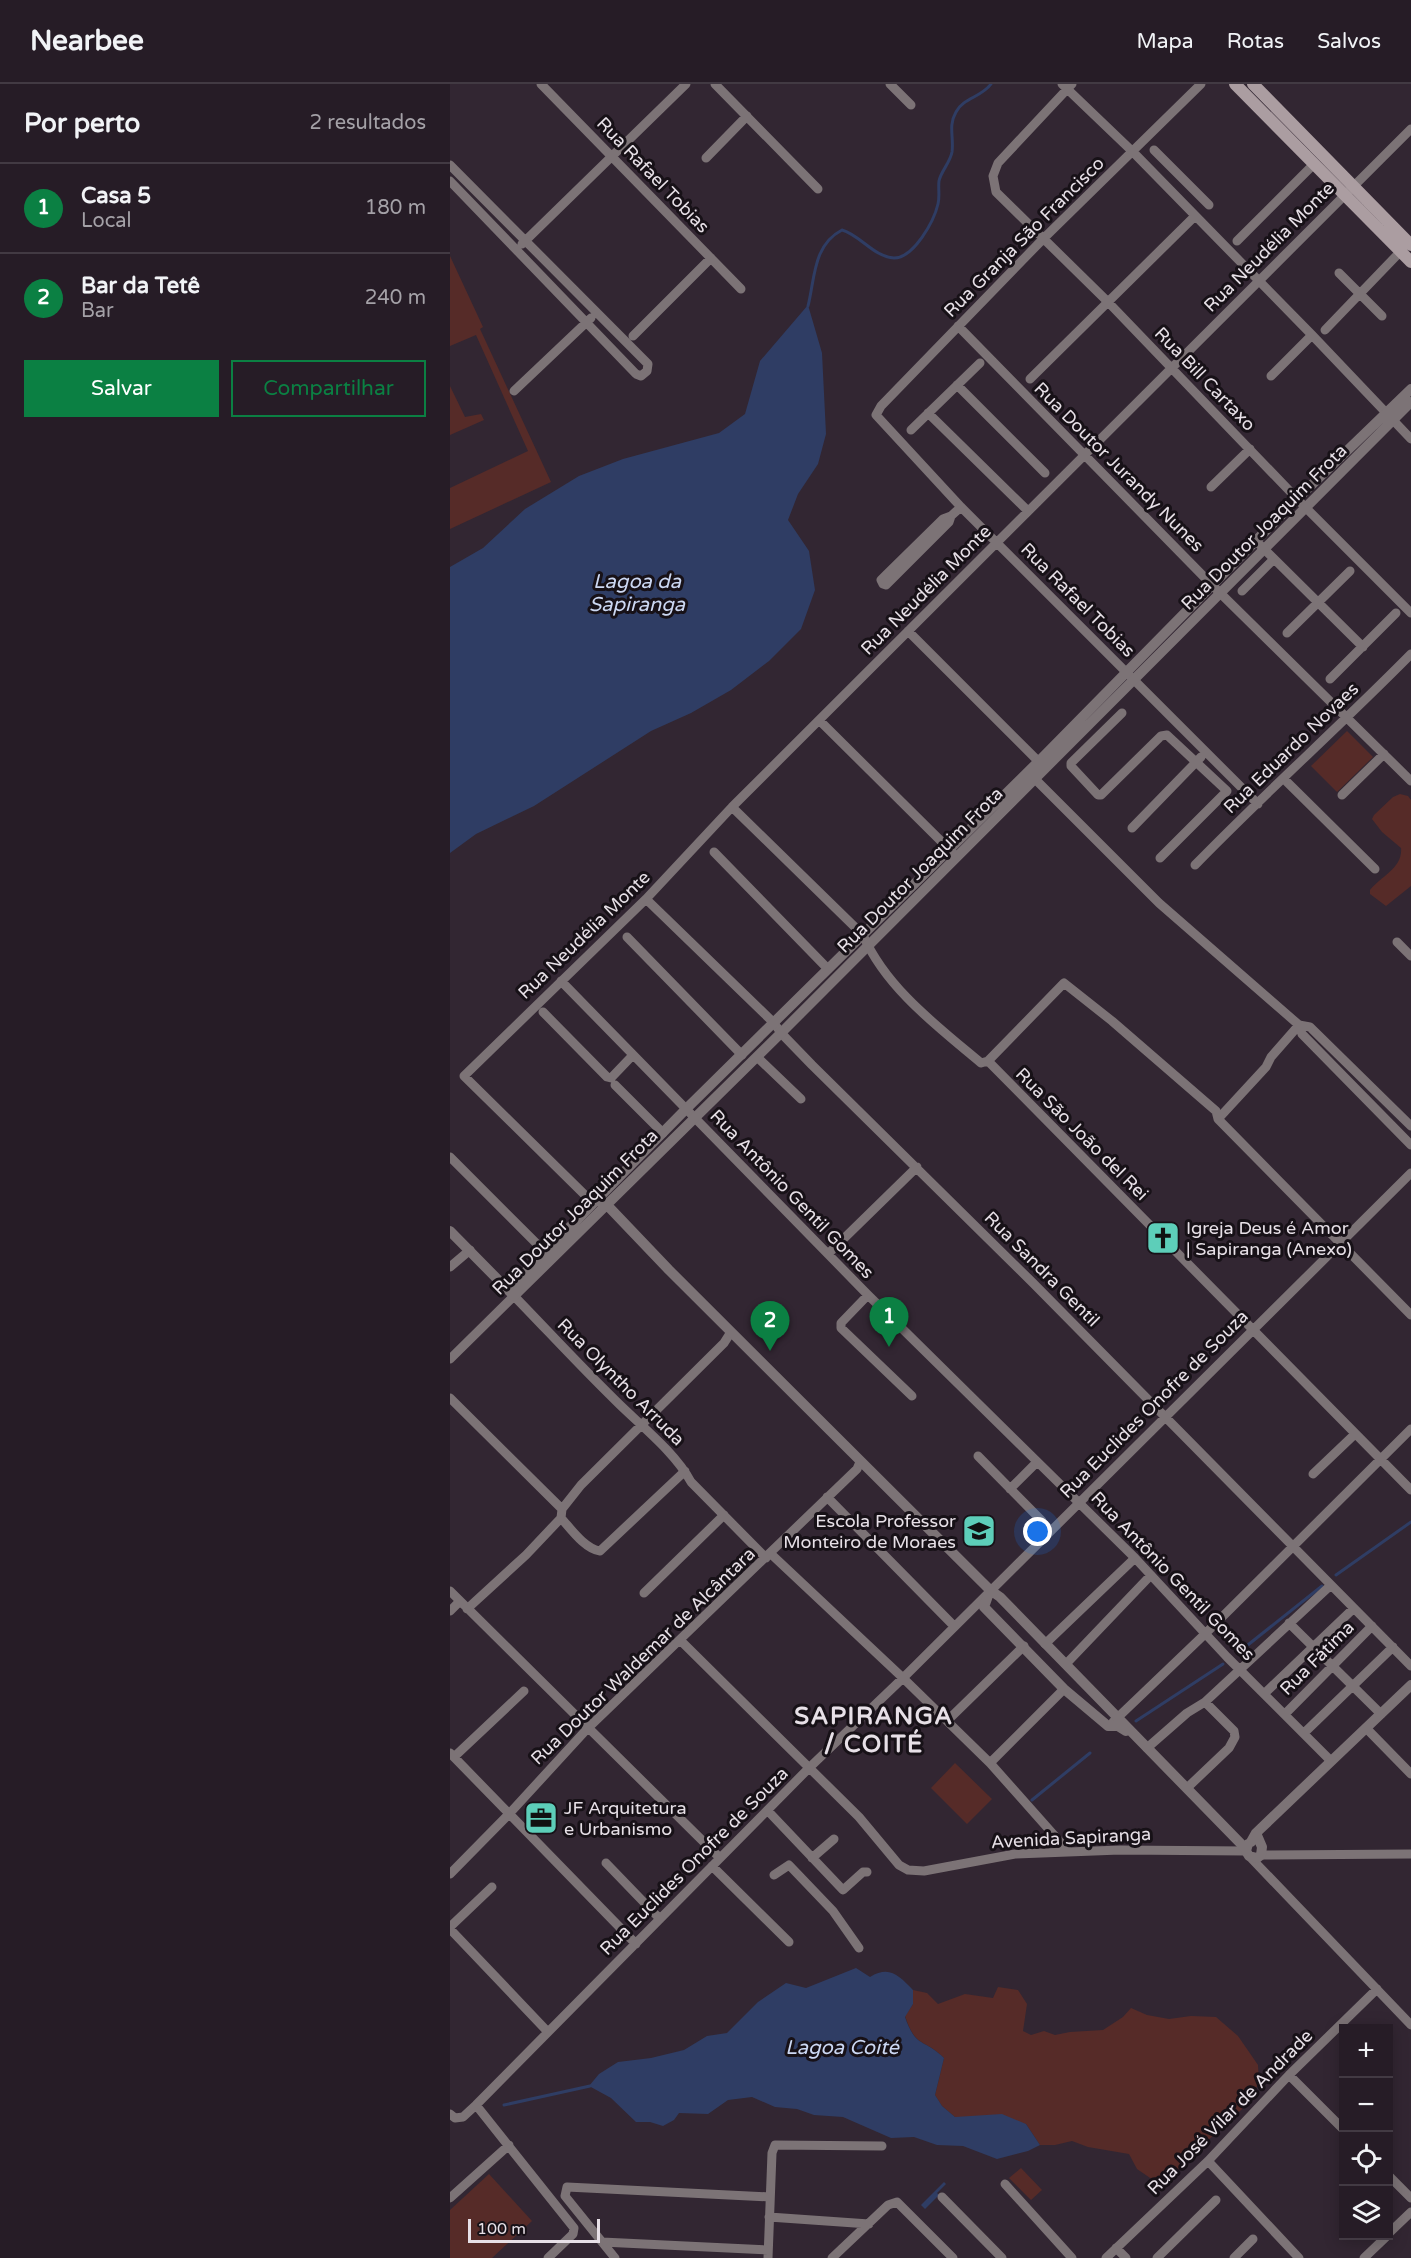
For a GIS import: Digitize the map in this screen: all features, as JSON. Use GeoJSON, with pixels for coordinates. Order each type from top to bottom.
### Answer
{"type":"FeatureCollection","features":[{"type":"Feature","properties":{"kind":"main road"},"geometry":{"type":"LineString","coordinates":[[1235,84],[1314,164],[1349,190]]}},
{"type":"Feature","properties":{"kind":"main road"},"geometry":{"type":"LineString","coordinates":[[1253,84],[1349,190],[1406,248],[1411,262]]}},
{"type":"Feature","properties":{"kind":"street","name":"Rua Rafael Tobias"},"geometry":{"type":"LineString","coordinates":[[541,84],[741,289]]}},
{"type":"Feature","properties":{"kind":"street"},"geometry":{"type":"LineString","coordinates":[[517,249],[686,84]]}},
{"type":"Feature","properties":{"kind":"street"},"geometry":{"type":"LineString","coordinates":[[715,84],[818,189]]}},
{"type":"Feature","properties":{"kind":"street"},"geometry":{"type":"LineString","coordinates":[[890,84],[910,105]]}},
{"type":"Feature","properties":{"kind":"street","name":"Rua Granja São Francisco"},"geometry":{"type":"LineString","coordinates":[[877,418],[880,406],[1043,240],[1202,84]]}},
{"type":"Feature","properties":{"kind":"street"},"geometry":{"type":"LineString","coordinates":[[1067,86],[1312,334],[1411,439]]}},
{"type":"Feature","properties":{"kind":"street","name":"Rua Bill Cartaxo"},"geometry":{"type":"LineString","coordinates":[[1067,86],[998,163],[993,176],[996,192],[1108,302],[1301,503],[1411,613]]}},
{"type":"Feature","properties":{"kind":"street"},"geometry":{"type":"LineString","coordinates":[[706,158],[747,116]]}},
{"type":"Feature","properties":{"kind":"street","name":"Rua Neudélia Monte"},"geometry":{"type":"LineString","coordinates":[[602,1203],[590,1200],[464,1076],[646,899],[732,807],[1411,129]]}},
{"type":"Feature","properties":{"kind":"street"},"geometry":{"type":"LineString","coordinates":[[1154,150],[1209,206]]}},
{"type":"Feature","properties":{"kind":"street"},"geometry":{"type":"LineString","coordinates":[[1237,241],[1314,164]]}},
{"type":"Feature","properties":{"kind":"street"},"geometry":{"type":"LineString","coordinates":[[450,165],[459,174],[526,241],[596,313],[648,364],[647,371],[641,376],[638,375],[450,181],[459,174]]}},
{"type":"Feature","properties":{"kind":"street"},"geometry":{"type":"LineString","coordinates":[[1160,179],[1171,167]]}},
{"type":"Feature","properties":{"kind":"street"},"geometry":{"type":"LineString","coordinates":[[1030,379],[1195,216]]}},
{"type":"Feature","properties":{"kind":"street"},"geometry":{"type":"LineString","coordinates":[[1325,330],[1406,248]]}},
{"type":"Feature","properties":{"kind":"street"},"geometry":{"type":"LineString","coordinates":[[633,336],[711,258]]}},
{"type":"Feature","properties":{"kind":"street"},"geometry":{"type":"LineString","coordinates":[[1339,273],[1382,316]]}},
{"type":"Feature","properties":{"kind":"street"},"geometry":{"type":"LineString","coordinates":[[514,391],[596,313]]}},
{"type":"Feature","properties":{"kind":"street","name":"Rua Doutor Jurandy Nunes"},"geometry":{"type":"LineString","coordinates":[[958,326],[1212,585],[1411,781]]}},
{"type":"Feature","properties":{"kind":"street"},"geometry":{"type":"LineString","coordinates":[[1271,376],[1312,334]]}},
{"type":"Feature","properties":{"kind":"street"},"geometry":{"type":"LineString","coordinates":[[911,430],[980,363]]}},
{"type":"Feature","properties":{"kind":"street"},"geometry":{"type":"LineString","coordinates":[[957,385],[1045,474]]}},
{"type":"Feature","properties":{"kind":"street","name":"Rua Doutor Joaquim Frota"},"geometry":{"type":"LineString","coordinates":[[1132,675],[1212,585],[1389,417],[1411,388]]}},
{"type":"Feature","properties":{"kind":"street","name":"Rua Doutor Joaquim Frota"},"geometry":{"type":"LineString","coordinates":[[1389,417],[1411,402]]}},
{"type":"Feature","properties":{"kind":"street"},"geometry":{"type":"LineString","coordinates":[[928,413],[1028,511]]}},
{"type":"Feature","properties":{"kind":"street","name":"Rua Rafael Tobias"},"geometry":{"type":"LineString","coordinates":[[877,418],[961,507],[1132,675],[1258,804]]}},
{"type":"Feature","properties":{"kind":"street"},"geometry":{"type":"LineString","coordinates":[[1211,487],[1251,449]]}},
{"type":"Feature","properties":{"kind":"street","name":"Rua Doutor Joaquim Frota"},"geometry":{"type":"LineString","coordinates":[[602,1203],[663,1133],[757,1057],[781,1034],[865,940],[1132,675],[1221,593],[1264,549],[1301,503]]}},
{"type":"Feature","properties":{"kind":"street"},"geometry":{"type":"LineString","coordinates":[[951,516],[949,522],[886,585],[883,584],[881,580],[886,575],[943,519],[951,516],[961,507]]}},
{"type":"Feature","properties":{"kind":"street"},"geometry":{"type":"LineString","coordinates":[[1256,541],[1363,647]]}},
{"type":"Feature","properties":{"kind":"street"},"geometry":{"type":"LineString","coordinates":[[1242,591],[1274,560]]}},
{"type":"Feature","properties":{"kind":"street"},"geometry":{"type":"LineString","coordinates":[[1287,633],[1350,571]]}},
{"type":"Feature","properties":{"kind":"street"},"geometry":{"type":"LineString","coordinates":[[1330,679],[1396,613]]}},
{"type":"Feature","properties":{"kind":"street"},"geometry":{"type":"LineString","coordinates":[[908,631],[1043,765]]}},
{"type":"Feature","properties":{"kind":"street","name":"Rua Eduardo Novaes"},"geometry":{"type":"LineString","coordinates":[[1195,865],[1411,654]]}},
{"type":"Feature","properties":{"kind":"street"},"geometry":{"type":"LineString","coordinates":[[1122,713],[1071,763],[1071,766],[1098,795],[1101,795],[1161,736],[1170,736],[1226,789],[1226,792],[1160,858]]}},
{"type":"Feature","properties":{"kind":"street"},"geometry":{"type":"LineString","coordinates":[[820,721],[954,853]]}},
{"type":"Feature","properties":{"kind":"street"},"geometry":{"type":"LineString","coordinates":[[1132,828],[1207,751]]}},
{"type":"Feature","properties":{"kind":"street"},"geometry":{"type":"LineString","coordinates":[[1342,795],[1384,754]]}},
{"type":"Feature","properties":{"kind":"street"},"geometry":{"type":"LineString","coordinates":[[1031,776],[1159,903],[1299,1025],[1302,1034],[1411,1145]]}},
{"type":"Feature","properties":{"kind":"street"},"geometry":{"type":"LineString","coordinates":[[1284,779],[1375,870]]}},
{"type":"Feature","properties":{"kind":"street","name":"Rua São João del Rei"},"geometry":{"type":"LineString","coordinates":[[732,807],[865,940],[893,982],[925,1015],[981,1063],[988,1061],[1411,1490]]}},
{"type":"Feature","properties":{"kind":"street"},"geometry":{"type":"LineString","coordinates":[[714,852],[828,969]]}},
{"type":"Feature","properties":{"kind":"street","name":"Rua Sandra Gentil"},"geometry":{"type":"LineString","coordinates":[[646,899],[774,1023],[781,1034],[917,1167],[1411,1666]]}},
{"type":"Feature","properties":{"kind":"street"},"geometry":{"type":"LineString","coordinates":[[627,937],[742,1055]]}},
{"type":"Feature","properties":{"kind":"street","name":"Rua Doutor Joaquim Frota"},"geometry":{"type":"LineString","coordinates":[[450,1359],[511,1293],[690,1113],[742,1055],[828,969],[865,940]]}},
{"type":"Feature","properties":{"kind":"street"},"geometry":{"type":"LineString","coordinates":[[1397,942],[1411,956]]}},
{"type":"Feature","properties":{"kind":"street","name":"Rua Antônio Gentil Gomes"},"geometry":{"type":"LineString","coordinates":[[561,981],[868,1296],[1135,1558],[1239,1669],[1330,1761]]}},
{"type":"Feature","properties":{"kind":"street"},"geometry":{"type":"LineString","coordinates":[[988,1061],[1064,982],[1216,1111],[1218,1119],[1411,1315]]}},
{"type":"Feature","properties":{"kind":"street"},"geometry":{"type":"LineString","coordinates":[[543,1012],[607,1077],[611,1078],[633,1055]]}},
{"type":"Feature","properties":{"kind":"street"},"geometry":{"type":"LineString","coordinates":[[1218,1119],[1266,1067],[1271,1057],[1299,1025]]}},
{"type":"Feature","properties":{"kind":"street"},"geometry":{"type":"LineString","coordinates":[[1299,1025],[1310,1027],[1411,1126]]}},
{"type":"Feature","properties":{"kind":"street"},"geometry":{"type":"LineString","coordinates":[[757,1057],[801,1099]]}},
{"type":"Feature","properties":{"kind":"street"},"geometry":{"type":"LineString","coordinates":[[615,1085],[663,1133]]}},
{"type":"Feature","properties":{"kind":"street"},"geometry":{"type":"LineString","coordinates":[[450,1157],[549,1256]]}},
{"type":"Feature","properties":{"kind":"street"},"geometry":{"type":"LineString","coordinates":[[828,1254],[917,1167]]}},
{"type":"Feature","properties":{"kind":"street","name":"Rua Euclides Onofre de Souza"},"geometry":{"type":"LineString","coordinates":[[450,2114],[455,2118],[463,2117],[810,1767],[903,1678],[1411,1173]]}},
{"type":"Feature","properties":{"kind":"street"},"geometry":{"type":"LineString","coordinates":[[602,1203],[860,1462],[990,1590],[1000,1597],[1132,1734],[1238,1838],[1254,1850],[1411,2025]]}},
{"type":"Feature","properties":{"kind":"street","name":"Rua Olyntho Arruda"},"geometry":{"type":"LineString","coordinates":[[450,1231],[642,1426],[685,1471],[691,1482],[724,1515],[948,1720],[1070,1852]]}},
{"type":"Feature","properties":{"kind":"street"},"geometry":{"type":"LineString","coordinates":[[450,1267],[470,1250]]}},
{"type":"Feature","properties":{"kind":"street"},"geometry":{"type":"LineString","coordinates":[[868,1296],[841,1323],[841,1328],[912,1396]]}},
{"type":"Feature","properties":{"kind":"street"},"geometry":{"type":"LineString","coordinates":[[467,1609],[526,1555],[562,1514],[581,1485],[724,1343],[731,1332]]}},
{"type":"Feature","properties":{"kind":"street"},"geometry":{"type":"LineString","coordinates":[[450,1398],[562,1514],[587,1545],[596,1551],[600,1551],[685,1471]]}},
{"type":"Feature","properties":{"kind":"street"},"geometry":{"type":"LineString","coordinates":[[1108,1726],[1206,1633],[1411,1429]]}},
{"type":"Feature","properties":{"kind":"street"},"geometry":{"type":"LineString","coordinates":[[1313,1474],[1355,1434]]}},
{"type":"Feature","properties":{"kind":"street"},"geometry":{"type":"LineString","coordinates":[[978,1456],[1042,1521]]}},
{"type":"Feature","properties":{"kind":"street","name":"Rua Doutor Waldemar de Alcântara"},"geometry":{"type":"LineString","coordinates":[[450,1875],[587,1729],[857,1469],[860,1462]]}},
{"type":"Feature","properties":{"kind":"street"},"geometry":{"type":"LineString","coordinates":[[1010,1489],[1037,1462]]}},
{"type":"Feature","properties":{"kind":"street"},"geometry":{"type":"LineString","coordinates":[[827,1497],[954,1626]]}},
{"type":"Feature","properties":{"kind":"street"},"geometry":{"type":"LineString","coordinates":[[644,1593],[724,1515]]}},
{"type":"Feature","properties":{"kind":"street"},"geometry":{"type":"LineString","coordinates":[[1046,1644],[1135,1558]]}},
{"type":"Feature","properties":{"kind":"street"},"geometry":{"type":"LineString","coordinates":[[1066,1664],[1151,1575]]}},
{"type":"Feature","properties":{"kind":"street"},"geometry":{"type":"LineString","coordinates":[[1147,1748],[1187,1713],[1205,1702],[1331,1585]]}},
{"type":"Feature","properties":{"kind":"street"},"geometry":{"type":"LineString","coordinates":[[990,1590],[984,1607],[1065,1689],[1108,1726],[1118,1726],[1132,1734]]}},
{"type":"Feature","properties":{"kind":"street"},"geometry":{"type":"LineString","coordinates":[[450,1591],[720,1858]]}},
{"type":"Feature","properties":{"kind":"street"},"geometry":{"type":"LineString","coordinates":[[450,1611],[460,1601]]}},
{"type":"Feature","properties":{"kind":"street"},"geometry":{"type":"LineString","coordinates":[[1265,1694],[1354,1608]]}},
{"type":"Feature","properties":{"kind":"street"},"geometry":{"type":"LineString","coordinates":[[1289,1623],[1381,1714]]}},
{"type":"Feature","properties":{"kind":"street","name":"Rua Fátima"},"geometry":{"type":"LineString","coordinates":[[1285,1714],[1372,1626]]}},
{"type":"Feature","properties":{"kind":"street"},"geometry":{"type":"LineString","coordinates":[[680,1640],[810,1767]]}},
{"type":"Feature","properties":{"kind":"street"},"geometry":{"type":"LineString","coordinates":[[948,1720],[1024,1646]]}},
{"type":"Feature","properties":{"kind":"street"},"geometry":{"type":"LineString","coordinates":[[1304,1733],[1393,1647]]}},
{"type":"Feature","properties":{"kind":"street"},"geometry":{"type":"LineString","coordinates":[[1254,1850],[1330,1761],[1411,1685]]}},
{"type":"Feature","properties":{"kind":"street"},"geometry":{"type":"LineString","coordinates":[[990,1763],[1065,1689]]}},
{"type":"Feature","properties":{"kind":"street"},"geometry":{"type":"LineString","coordinates":[[524,1690],[452,1755],[636,1944]]}},
{"type":"Feature","properties":{"kind":"street"},"geometry":{"type":"LineString","coordinates":[[1187,1788],[1228,1748],[1235,1737],[1233,1731],[1205,1702]]}},
{"type":"Feature","properties":{"kind":"street"},"geometry":{"type":"LineString","coordinates":[[1366,1728],[1411,1774]]}},
{"type":"Feature","properties":{"kind":"street","name":"Avenida Sapiranga"},"geometry":{"type":"LineString","coordinates":[[810,1767],[859,1817],[899,1865],[908,1870],[924,1871],[1015,1854],[1070,1852],[1254,1850],[1411,1854]]}},
{"type":"Feature","properties":{"kind":"street"},"geometry":{"type":"LineString","coordinates":[[768,1811],[843,1890],[867,1872]]}},
{"type":"Feature","properties":{"kind":"street"},"geometry":{"type":"LineString","coordinates":[[801,1877],[834,1839]]}},
{"type":"Feature","properties":{"kind":"street"},"geometry":{"type":"LineString","coordinates":[[606,1863],[660,1919]]}},
{"type":"Feature","properties":{"kind":"street"},"geometry":{"type":"LineString","coordinates":[[774,1875],[789,1865],[833,1911],[859,1948]]}},
{"type":"Feature","properties":{"kind":"street"},"geometry":{"type":"LineString","coordinates":[[712,1866],[789,1942]]}},
{"type":"Feature","properties":{"kind":"street"},"geometry":{"type":"LineString","coordinates":[[492,1887],[450,1928],[547,2031]]}},
{"type":"Feature","properties":{"kind":"street","name":"Rua José Vilar de Andrade"},"geometry":{"type":"LineString","coordinates":[[1106,2258],[1208,2161],[1289,2075],[1377,1989]]}},
{"type":"Feature","properties":{"kind":"street"},"geometry":{"type":"LineString","coordinates":[[1289,2075],[1339,2125]]}},
{"type":"Feature","properties":{"kind":"street"},"geometry":{"type":"LineString","coordinates":[[476,2104],[574,2228],[573,2234],[548,2258]]}},
{"type":"Feature","properties":{"kind":"street"},"geometry":{"type":"LineString","coordinates":[[450,2198],[509,2145]]}},
{"type":"Feature","properties":{"kind":"street"},"geometry":{"type":"LineString","coordinates":[[602,2242],[768,2255],[772,2149],[775,2145],[882,2146]]}},
{"type":"Feature","properties":{"kind":"street"},"geometry":{"type":"LineString","coordinates":[[1208,2161],[1299,2258]]}},
{"type":"Feature","properties":{"kind":"street"},"geometry":{"type":"LineString","coordinates":[[1393,2179],[1411,2198]]}},
{"type":"Feature","properties":{"kind":"street"},"geometry":{"type":"LineString","coordinates":[[1005,2184],[1072,2258]]}},
{"type":"Feature","properties":{"kind":"street"},"geometry":{"type":"LineString","coordinates":[[615,2258],[565,2196],[567,2187],[770,2197]]}},
{"type":"Feature","properties":{"kind":"street"},"geometry":{"type":"LineString","coordinates":[[942,2197],[1002,2258]]}},
{"type":"Feature","properties":{"kind":"street"},"geometry":{"type":"LineString","coordinates":[[1157,2258],[1216,2200]]}},
{"type":"Feature","properties":{"kind":"street"},"geometry":{"type":"LineString","coordinates":[[832,2258],[891,2203],[897,2202],[953,2258]]}},
{"type":"Feature","properties":{"kind":"street"},"geometry":{"type":"LineString","coordinates":[[1393,2230],[1411,2212]]}},
{"type":"Feature","properties":{"kind":"street"},"geometry":{"type":"LineString","coordinates":[[769,2217],[869,2224]]}},
{"type":"Feature","properties":{"kind":"street"},"geometry":{"type":"LineString","coordinates":[[1234,2258],[1253,2239]]}},
{"type":"Feature","properties":{"kind":"street"},"geometry":{"type":"LineString","coordinates":[[1364,2258],[1383,2240]]}},
{"type":"Feature","properties":{"kind":"street"},"geometry":{"type":"LineString","coordinates":[[1116,2248],[1126,2258]]}},
{"type":"Feature","properties":{"kind":"shaded area"},"geometry":{"type":"Polygon","coordinates":[[[450,256],[483,327],[480,329],[551,482],[450,529],[450,488],[528,451],[476,335],[450,346],[450,256]]]}},
{"type":"Feature","properties":{"kind":"shaded area"},"geometry":{"type":"Polygon","coordinates":[[[450,386],[465,417],[481,414],[484,420],[450,435],[450,386]]]}},
{"type":"Feature","properties":{"kind":"shaded area"},"geometry":{"type":"Polygon","coordinates":[[[1347,731],[1373,757],[1337,792],[1311,766],[1347,731]]]}},
{"type":"Feature","properties":{"kind":"shaded area"},"geometry":{"type":"Polygon","coordinates":[[[1400,794],[1408,796],[1411,800],[1411,886],[1386,906],[1370,894],[1370,890],[1399,861],[1401,848],[1382,832],[1372,819],[1393,797],[1400,794]]]}},
{"type":"Feature","properties":{"kind":"shaded area"},"geometry":{"type":"Polygon","coordinates":[[[955,1763],[992,1799],[967,1824],[931,1788],[955,1763]]]}},
{"type":"Feature","properties":{"kind":"shaded area"},"geometry":{"type":"Polygon","coordinates":[[[998,1987],[1018,1990],[1027,2004],[1023,2031],[1031,2035],[1044,2031],[1055,2035],[1103,2030],[1123,2017],[1131,2008],[1147,2015],[1169,2019],[1191,2016],[1216,2017],[1238,2036],[1258,2065],[1259,2082],[1249,2103],[1181,2167],[1159,2184],[1137,2169],[1129,2154],[1088,2147],[1072,2141],[1055,2145],[1040,2145],[1026,2124],[975,2117],[955,2117],[942,2106],[935,2095],[944,2058],[917,2039],[905,2016],[913,2004],[913,1990],[927,1993],[938,2004],[965,1994],[993,1998],[998,1987]]]}},
{"type":"Feature","properties":{"kind":"shaded area"},"geometry":{"type":"Polygon","coordinates":[[[1021,2168],[1042,2190],[1031,2200],[1009,2178],[1021,2168]]]}},
{"type":"Feature","properties":{"kind":"shaded area"},"geometry":{"type":"Polygon","coordinates":[[[489,2174],[532,2221],[492,2258],[450,2258],[450,2210],[489,2174]]]}},
{"type":"Feature","properties":{"kind":"water","name":"Lagoa da Sapiranga"},"geometry":{"type":"Polygon","coordinates":[[[808,305],[822,353],[826,434],[818,464],[798,494],[788,520],[809,551],[815,590],[801,629],[769,661],[731,690],[691,713],[651,731],[534,806],[476,834],[450,853],[450,567],[483,548],[525,509],[579,476],[623,459],[719,433],[745,414],[760,361],[808,305]]]}},
{"type":"Feature","properties":{"kind":"water","name":"Lagoa Coité"},"geometry":{"type":"Polygon","coordinates":[[[856,1968],[870,1977],[889,1972],[903,1980],[913,1990],[913,2004],[905,2017],[917,2039],[944,2058],[935,2095],[942,2106],[955,2117],[1002,2114],[1026,2124],[1040,2145],[1028,2151],[997,2159],[963,2146],[937,2145],[914,2137],[891,2138],[843,2117],[814,2115],[797,2109],[775,2107],[752,2097],[728,2100],[708,2114],[679,2113],[674,2120],[663,2126],[650,2122],[636,2122],[611,2098],[589,2086],[599,2074],[618,2062],[651,2058],[684,2050],[707,2036],[727,2033],[758,2002],[786,1983],[806,1988],[856,1968]]]}},
{"type":"Feature","properties":{"kind":"water"},"geometry":{"type":"Polygon","coordinates":[[[944,2182],[946,2184],[937,2193],[939,2195],[925,2209],[921,2205],[944,2182]]]}},
{"type":"Feature","properties":{"kind":"waterway"},"geometry":{"type":"LineString","coordinates":[[808,306],[820,253],[832,236],[842,230],[887,257],[901,256],[916,245],[928,229],[938,204],[939,181],[952,152],[952,127],[956,112],[959,107],[983,92],[991,84]]}},
{"type":"Feature","properties":{"kind":"waterway"},"geometry":{"type":"LineString","coordinates":[[1336,1575],[1411,1522]]}},
{"type":"Feature","properties":{"kind":"waterway"},"geometry":{"type":"LineString","coordinates":[[1239,1652],[1322,1586]]}},
{"type":"Feature","properties":{"kind":"waterway"},"geometry":{"type":"LineString","coordinates":[[1136,1721],[1223,1664]]}},
{"type":"Feature","properties":{"kind":"waterway"},"geometry":{"type":"LineString","coordinates":[[1032,1800],[1090,1753]]}},
{"type":"Feature","properties":{"kind":"waterway"},"geometry":{"type":"LineString","coordinates":[[504,2105],[590,2086]]}},
{"type":"Feature","properties":{"kind":"place","name":"Igreja Deus é Amor | Sapiranga (Anexo)"},"geometry":{"type":"Point","coordinates":[1163,1238]}},
{"type":"Feature","properties":{"kind":"place","name":"Casa 5"},"geometry":{"type":"Point","coordinates":[889,1347]}},
{"type":"Feature","properties":{"kind":"place","name":"Bar da Tetê"},"geometry":{"type":"Point","coordinates":[770,1351]}},
{"type":"Feature","properties":{"kind":"place","name":"Escola Professor Monteiro de Moraes"},"geometry":{"type":"Point","coordinates":[979,1531]}},
{"type":"Feature","properties":{"kind":"place","name":"JF Arquitetura e Urbanismo"},"geometry":{"type":"Point","coordinates":[541,1818]}},
{"type":"Feature","properties":{"kind":"district","name":"SAPIRANGA / COITÉ"},"geometry":{"type":"Point","coordinates":[874,1730]}}]}
